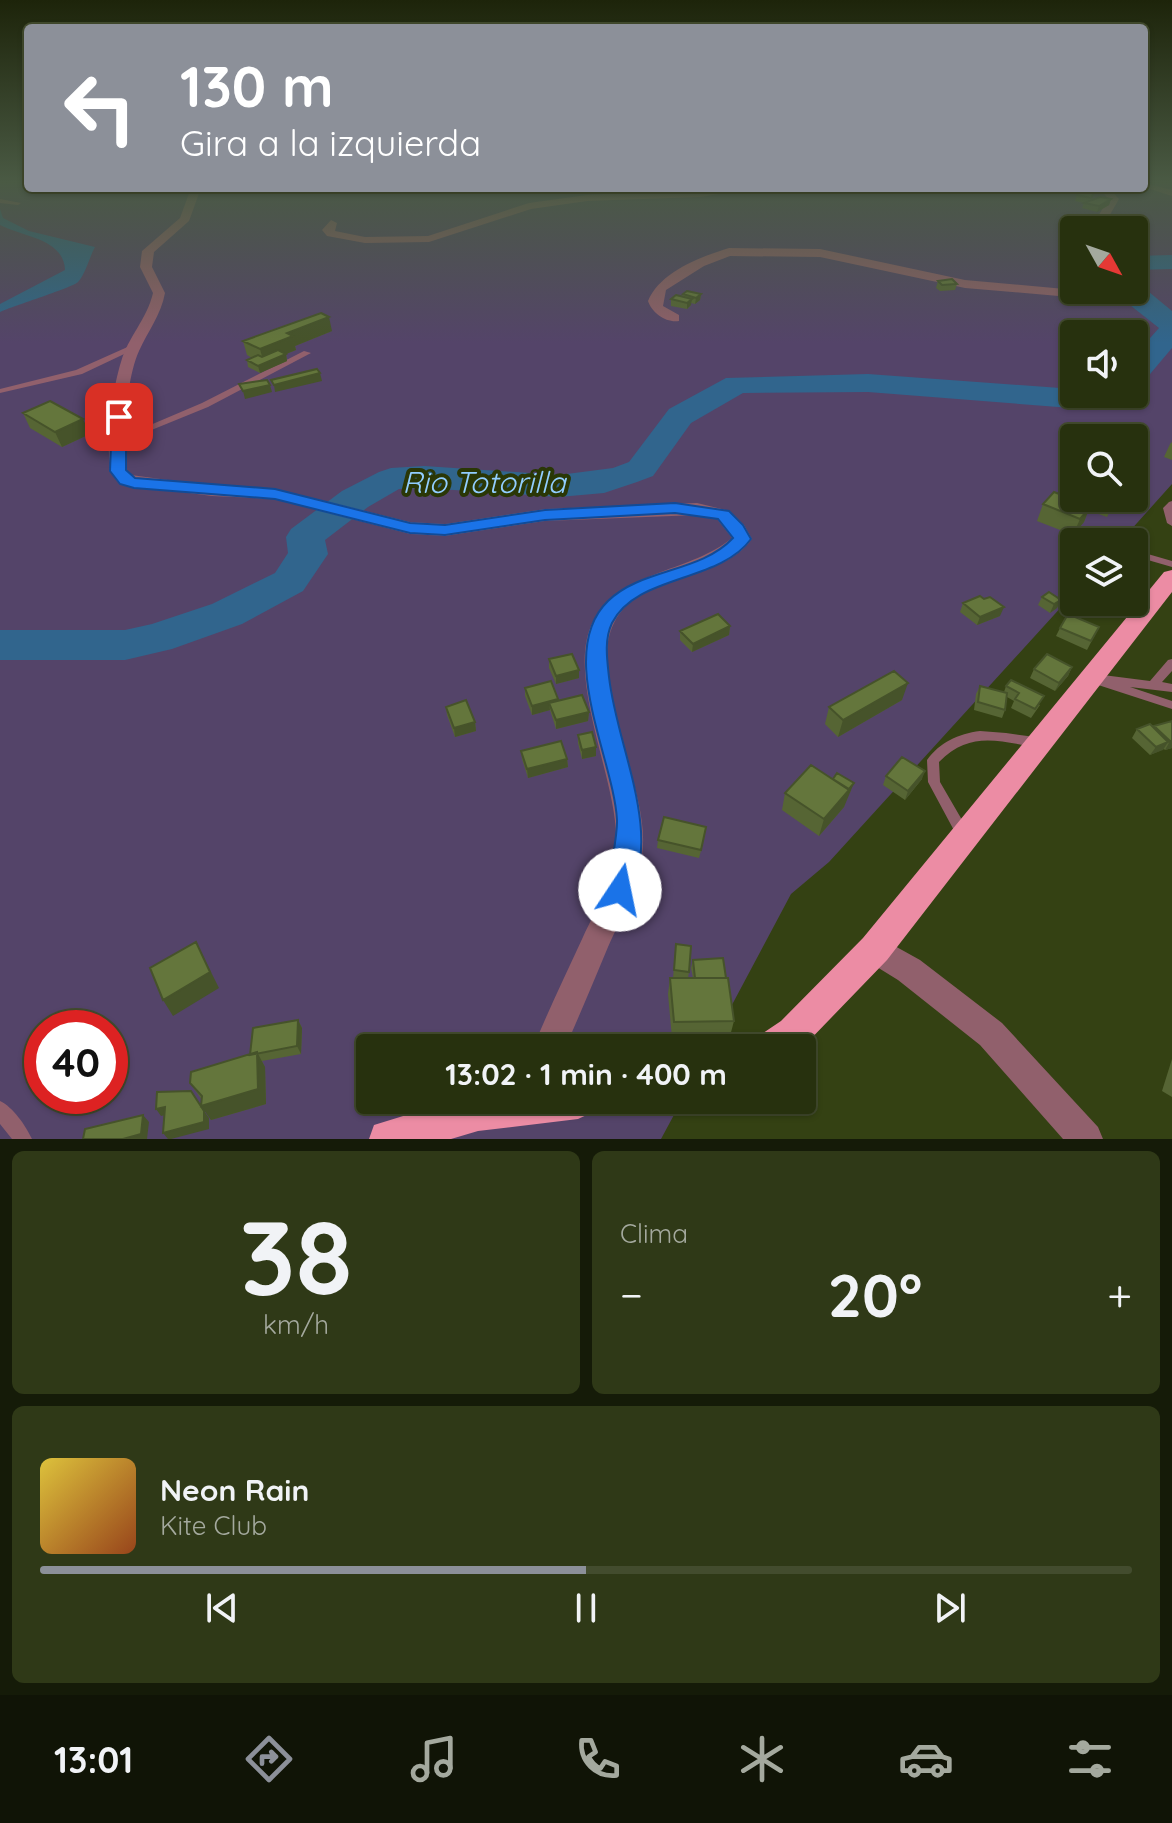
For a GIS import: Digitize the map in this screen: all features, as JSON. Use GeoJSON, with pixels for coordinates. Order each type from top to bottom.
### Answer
{"type":"FeatureCollection","features":[{"type":"Feature","properties":{"kind":"highway"},"geometry":{"type":"LineString","coordinates":[[1148,596],[1172,577]]}},
{"type":"Feature","properties":{"kind":"highway"},"geometry":{"type":"LineString","coordinates":[[792,1034],[875,949],[1091,679],[1129,616]]}},
{"type":"Feature","properties":{"kind":"highway"},"geometry":{"type":"LineString","coordinates":[[388,1139],[471,1114]]}},
{"type":"Feature","properties":{"kind":"street"},"geometry":{"type":"LineString","coordinates":[[165,236],[148,251],[146,267],[159,293],[158,304],[135,347],[125,374],[116,451],[118,471],[126,480],[212,491],[275,494],[410,528],[445,530],[545,515],[675,508],[723,515],[742,539],[733,549],[712,561],[641,587],[614,606],[603,622],[596,645],[602,711],[629,815],[630,843],[620,890],[555,1034]]}},
{"type":"Feature","properties":{"kind":"street"},"geometry":{"type":"LineString","coordinates":[[339,236],[393,242],[438,236]]}},
{"type":"Feature","properties":{"kind":"street"},"geometry":{"type":"LineString","coordinates":[[674,318],[657,308],[655,301],[660,288],[692,267],[729,252],[820,253],[965,284],[1060,292]]}},
{"type":"Feature","properties":{"kind":"street"},"geometry":{"type":"LineString","coordinates":[[875,949],[955,1004],[991,1034],[1086,1139]]}},
{"type":"Feature","properties":{"kind":"lane"},"geometry":{"type":"LineString","coordinates":[[0,391],[79,372],[135,347]]}},
{"type":"Feature","properties":{"kind":"lane"},"geometry":{"type":"LineString","coordinates":[[119,440],[205,405],[307,353]]}},
{"type":"Feature","properties":{"kind":"lane"},"geometry":{"type":"LineString","coordinates":[[1172,504],[1168,508],[1172,523]]}},
{"type":"Feature","properties":{"kind":"lane"},"geometry":{"type":"LineString","coordinates":[[1148,557],[1172,564]]}},
{"type":"Feature","properties":{"kind":"lane"},"geometry":{"type":"LineString","coordinates":[[1153,685],[1172,663]]}},
{"type":"Feature","properties":{"kind":"lane"},"geometry":{"type":"LineString","coordinates":[[1091,679],[1172,688]]}},
{"type":"Feature","properties":{"kind":"lane"},"geometry":{"type":"LineString","coordinates":[[1091,679],[1172,705]]}},
{"type":"Feature","properties":{"kind":"lane"},"geometry":{"type":"LineString","coordinates":[[965,837],[934,782],[933,760],[943,747],[955,739],[979,735],[1041,743]]}},
{"type":"Feature","properties":{"kind":"lane"},"geometry":{"type":"LineString","coordinates":[[0,1110],[23,1139]]}},
{"type":"Feature","properties":{"kind":"shaded area"},"geometry":{"type":"Polygon","coordinates":[[[0,236],[1060,236],[1060,304],[1148,304],[1148,236],[1172,236],[1172,484],[1148,511],[1148,424],[1060,424],[1060,512],[1147,512],[1133,528],[1060,528],[1060,608],[829,862],[791,894],[716,1034],[356,1034],[356,1114],[674,1114],[661,1139],[0,1139],[0,236]]]}},
{"type":"Feature","properties":{"kind":"water"},"geometry":{"type":"Polygon","coordinates":[[[30,236],[50,236],[95,247],[78,282],[0,312],[0,304],[65,270],[58,252],[30,236]]]}},
{"type":"Feature","properties":{"kind":"building"},"geometry":{"type":"Polygon","coordinates":[[[952,279],[957,284],[942,285],[938,281],[952,279]]]}},
{"type":"Feature","properties":{"kind":"building"},"geometry":{"type":"Polygon","coordinates":[[[687,291],[701,294],[696,298],[683,294],[687,291]]]}},
{"type":"Feature","properties":{"kind":"building"},"geometry":{"type":"Polygon","coordinates":[[[676,295],[692,299],[687,303],[671,299],[676,295]]]}},
{"type":"Feature","properties":{"kind":"building"},"geometry":{"type":"Polygon","coordinates":[[[321,313],[329,317],[287,333],[293,336],[260,349],[243,341],[321,313]]]}},
{"type":"Feature","properties":{"kind":"building"},"geometry":{"type":"Polygon","coordinates":[[[278,350],[286,354],[258,366],[247,360],[258,355],[262,357],[278,350]]]}},
{"type":"Feature","properties":{"kind":"building"},"geometry":{"type":"Polygon","coordinates":[[[317,369],[320,373],[274,385],[271,380],[317,369]]]}},
{"type":"Feature","properties":{"kind":"building"},"geometry":{"type":"Polygon","coordinates":[[[267,380],[270,385],[243,391],[239,384],[267,380]]]}},
{"type":"Feature","properties":{"kind":"building"},"geometry":{"type":"Polygon","coordinates":[[[50,401],[83,419],[55,432],[23,413],[50,401]]]}},
{"type":"Feature","properties":{"kind":"building"},"geometry":{"type":"Polygon","coordinates":[[[1054,492],[1060,494],[1060,511],[1043,504],[1054,492]]]}},
{"type":"Feature","properties":{"kind":"building"},"geometry":{"type":"Polygon","coordinates":[[[1063,512],[1086,512],[1080,519],[1063,512]]]}},
{"type":"Feature","properties":{"kind":"building"},"geometry":{"type":"Polygon","coordinates":[[[1049,592],[1060,601],[1054,604],[1042,597],[1049,592]]]}},
{"type":"Feature","properties":{"kind":"building"},"geometry":{"type":"Polygon","coordinates":[[[980,596],[984,599],[990,597],[1004,607],[980,617],[963,603],[980,596]]]}},
{"type":"Feature","properties":{"kind":"building"},"geometry":{"type":"Polygon","coordinates":[[[718,614],[730,626],[693,644],[680,631],[718,614]]]}},
{"type":"Feature","properties":{"kind":"building"},"geometry":{"type":"Polygon","coordinates":[[[1067,616],[1099,627],[1091,641],[1060,628],[1067,616]]]}},
{"type":"Feature","properties":{"kind":"building"},"geometry":{"type":"Polygon","coordinates":[[[572,654],[579,670],[556,676],[549,659],[572,654]]]}},
{"type":"Feature","properties":{"kind":"building"},"geometry":{"type":"Polygon","coordinates":[[[1047,654],[1072,667],[1059,683],[1034,669],[1047,654]]]}},
{"type":"Feature","properties":{"kind":"building"},"geometry":{"type":"Polygon","coordinates":[[[894,671],[908,683],[843,720],[829,707],[894,671]]]}},
{"type":"Feature","properties":{"kind":"building"},"geometry":{"type":"Polygon","coordinates":[[[1011,680],[1044,696],[1035,709],[1015,699],[1019,693],[1006,686],[1011,680]]]}},
{"type":"Feature","properties":{"kind":"building"},"geometry":{"type":"Polygon","coordinates":[[[551,681],[558,699],[532,706],[525,688],[551,681]]]}},
{"type":"Feature","properties":{"kind":"building"},"geometry":{"type":"Polygon","coordinates":[[[980,686],[1007,693],[1005,710],[978,702],[980,686]]]}},
{"type":"Feature","properties":{"kind":"building"},"geometry":{"type":"Polygon","coordinates":[[[582,695],[589,712],[556,720],[549,703],[582,695]]]}},
{"type":"Feature","properties":{"kind":"building"},"geometry":{"type":"Polygon","coordinates":[[[466,700],[475,722],[454,728],[446,707],[466,700]]]}},
{"type":"Feature","properties":{"kind":"building"},"geometry":{"type":"Polygon","coordinates":[[[1172,721],[1172,741],[1170,741],[1154,726],[1172,721]]]}},
{"type":"Feature","properties":{"kind":"building"},"geometry":{"type":"Polygon","coordinates":[[[1150,724],[1168,742],[1156,747],[1137,729],[1150,724]]]}},
{"type":"Feature","properties":{"kind":"building"},"geometry":{"type":"Polygon","coordinates":[[[592,732],[596,747],[582,750],[578,735],[592,732]]]}},
{"type":"Feature","properties":{"kind":"building"},"geometry":{"type":"Polygon","coordinates":[[[561,741],[567,759],[527,769],[521,751],[561,741]]]}},
{"type":"Feature","properties":{"kind":"building"},"geometry":{"type":"Polygon","coordinates":[[[902,757],[925,771],[908,791],[886,776],[902,757]]]}},
{"type":"Feature","properties":{"kind":"building"},"geometry":{"type":"Polygon","coordinates":[[[811,765],[849,790],[824,819],[785,793],[811,765]]]}},
{"type":"Feature","properties":{"kind":"building"},"geometry":{"type":"Polygon","coordinates":[[[837,773],[854,783],[849,789],[833,779],[837,773]]]}},
{"type":"Feature","properties":{"kind":"building"},"geometry":{"type":"Polygon","coordinates":[[[664,817],[706,827],[701,850],[658,840],[664,817]]]}},
{"type":"Feature","properties":{"kind":"building"},"geometry":{"type":"Polygon","coordinates":[[[196,942],[210,972],[163,1000],[150,968],[196,942]]]}},
{"type":"Feature","properties":{"kind":"building"},"geometry":{"type":"Polygon","coordinates":[[[676,944],[691,946],[689,972],[674,970],[676,944]]]}},
{"type":"Feature","properties":{"kind":"building"},"geometry":{"type":"Polygon","coordinates":[[[723,958],[726,978],[695,978],[693,960],[723,958]]]}},
{"type":"Feature","properties":{"kind":"building"},"geometry":{"type":"Polygon","coordinates":[[[670,978],[728,978],[734,1021],[674,1022],[670,978]]]}},
{"type":"Feature","properties":{"kind":"building"},"geometry":{"type":"Polygon","coordinates":[[[298,1020],[297,1046],[250,1055],[253,1028],[298,1020]]]}},
{"type":"Feature","properties":{"kind":"building"},"geometry":{"type":"Polygon","coordinates":[[[257,1052],[258,1089],[201,1106],[202,1096],[190,1083],[191,1072],[257,1052]]]}},
{"type":"Feature","properties":{"kind":"building"},"geometry":{"type":"Polygon","coordinates":[[[191,1091],[204,1111],[204,1122],[163,1133],[165,1107],[156,1109],[157,1092],[191,1091]]]}},
{"type":"Feature","properties":{"kind":"building"},"geometry":{"type":"Polygon","coordinates":[[[143,1115],[141,1134],[123,1139],[83,1139],[85,1129],[143,1115]]]}},
{"type":"Feature","properties":{"kind":"waterway","name":"Rio Totorilla"},"geometry":{"type":"LineString","coordinates":[[1148,263],[1172,262]]}},
{"type":"Feature","properties":{"kind":"waterway","name":"Rio Totorilla"},"geometry":{"type":"LineString","coordinates":[[1148,304],[1172,325]]}},
{"type":"Feature","properties":{"kind":"waterway","name":"Rio Totorilla"},"geometry":{"type":"LineString","coordinates":[[1148,358],[1172,331]]}},
{"type":"Feature","properties":{"kind":"waterway","name":"Rio Totorilla"},"geometry":{"type":"LineString","coordinates":[[0,645],[125,645],[157,638],[227,614],[289,582],[308,554],[305,537],[355,499],[391,479],[424,477],[559,486],[604,482],[625,475],[641,469],[680,416],[737,384],[868,383],[1060,398]]}},
{"type":"Feature","properties":{"kind":"route"},"geometry":{"type":"LineString","coordinates":[[119,417],[118,471],[126,480],[212,491],[275,494],[410,528],[445,530],[545,515],[675,508],[723,515],[742,539],[733,549],[712,561],[641,587],[614,606],[603,622],[596,645],[602,711],[629,815],[630,843],[620,890]]}}]}
